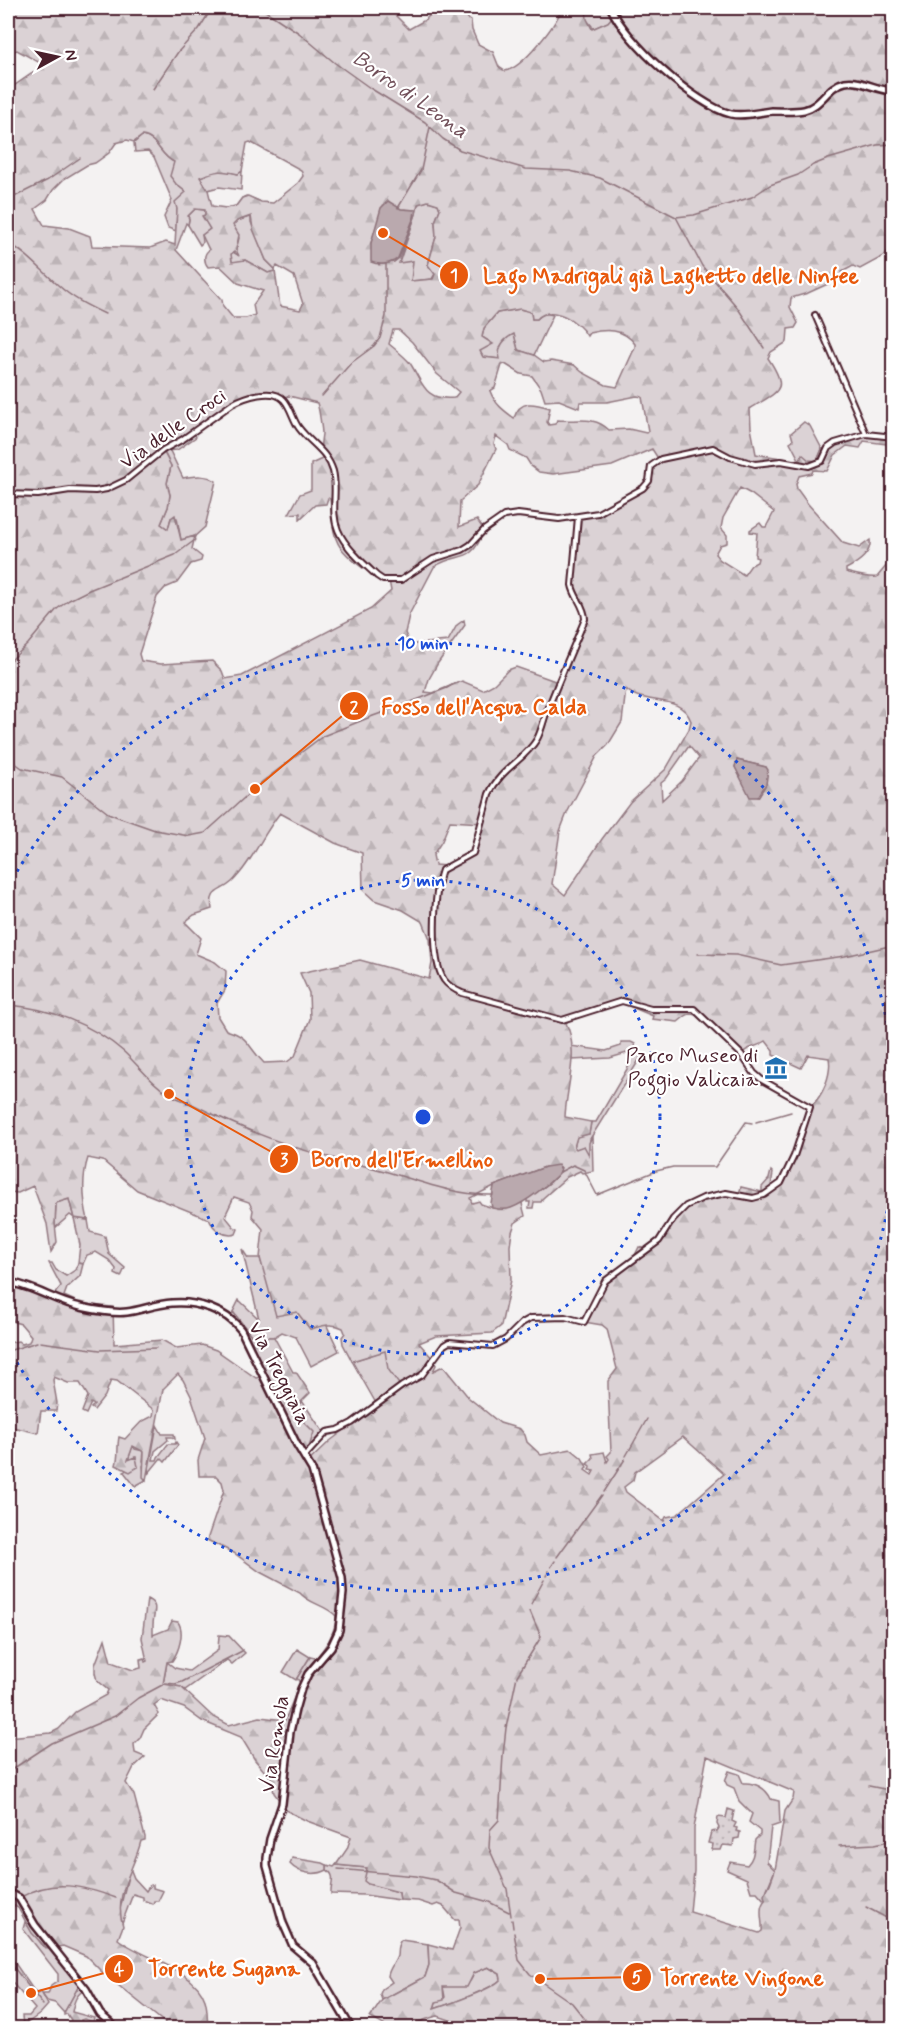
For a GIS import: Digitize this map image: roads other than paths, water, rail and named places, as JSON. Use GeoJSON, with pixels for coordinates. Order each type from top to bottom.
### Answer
{"type":"FeatureCollection","features":[{"type":"Feature","properties":{"kind":"street"},"geometry":{"type":"LineString","coordinates":[[610,8],[626,31],[680,86],[701,101],[730,114],[746,115],[810,108],[820,102],[829,91],[844,82],[861,83],[879,90],[894,91]]}},
{"type":"Feature","properties":{"kind":"street"},"geometry":{"type":"LineString","coordinates":[[814,315],[866,434]]}},
{"type":"Feature","properties":{"kind":"street","name":"Via delle Croci"},"geometry":{"type":"LineString","coordinates":[[8,495],[38,495],[70,490],[107,489],[126,480],[163,450],[183,439],[232,404],[267,393],[282,397],[299,428],[327,456],[335,481],[338,530],[366,566],[383,580],[401,580],[433,559],[462,550],[504,516],[518,514],[559,519],[598,513],[643,488],[649,481],[651,465],[661,459],[713,448],[730,457],[755,464],[781,461],[809,466],[822,461],[831,445],[866,434],[894,437]]}},
{"type":"Feature","properties":{"kind":"street"},"geometry":{"type":"LineString","coordinates":[[304,1457],[327,1432],[352,1423],[402,1386],[422,1375],[444,1345],[453,1341],[493,1346],[506,1339],[522,1323],[531,1318],[565,1317],[584,1322],[605,1281],[658,1241],[673,1218],[686,1206],[703,1198],[726,1193],[753,1198],[764,1196],[781,1183],[794,1156],[810,1107],[762,1080],[754,1073],[741,1054],[707,1020],[690,1008],[651,1009],[627,1001],[572,1018],[555,1019],[462,993],[451,988],[440,972],[434,907],[442,870],[473,853],[492,785],[500,774],[529,749],[538,737],[585,619],[585,611],[574,592],[573,585],[578,517]]}},
{"type":"Feature","properties":{"kind":"street","name":"Via Treggiaia"},"geometry":{"type":"LineString","coordinates":[[8,1282],[80,1307],[111,1312],[125,1313],[171,1303],[201,1306],[226,1315],[242,1330],[304,1457]]}},
{"type":"Feature","properties":{"kind":"street","name":"Via Romola"},"geometry":{"type":"LineString","coordinates":[[304,1457],[312,1470],[342,1578],[343,1593],[340,1623],[331,1647],[308,1674],[301,1689],[290,1732],[282,1804],[270,1839],[267,1866],[283,1923],[293,1946],[313,1963],[351,2028]]}},
{"type":"Feature","properties":{"kind":"street"},"geometry":{"type":"LineString","coordinates":[[8,1892],[19,1898],[35,1925],[86,1989],[100,2014],[116,2028]]}},
{"type":"Feature","properties":{"kind":"waterway"},"geometry":{"type":"LineString","coordinates":[[153,89],[178,52],[199,29],[212,8]]}},
{"type":"Feature","properties":{"kind":"waterway","name":"Borro di Leona"},"geometry":{"type":"LineString","coordinates":[[261,8],[299,33],[370,88],[425,122],[443,139],[460,150],[526,169],[570,171],[600,178],[676,217],[694,215],[752,197],[770,185],[798,175],[828,159],[877,145],[894,144]]}},
{"type":"Feature","properties":{"kind":"waterway"},"geometry":{"type":"LineString","coordinates":[[398,208],[421,170],[430,127]]}},
{"type":"Feature","properties":{"kind":"waterway"},"geometry":{"type":"LineString","coordinates":[[8,200],[48,180],[80,158]]}},
{"type":"Feature","properties":{"kind":"waterway"},"geometry":{"type":"LineString","coordinates":[[676,217],[702,266],[737,307],[764,348]]}},
{"type":"Feature","properties":{"kind":"waterway"},"geometry":{"type":"LineString","coordinates":[[8,243],[28,257],[69,294],[105,314]]}},
{"type":"Feature","properties":{"kind":"waterway"},"geometry":{"type":"LineString","coordinates":[[322,396],[351,363],[374,346],[380,338],[386,316],[386,264]]}},
{"type":"Feature","properties":{"kind":"waterway"},"geometry":{"type":"LineString","coordinates":[[8,663],[28,644],[57,609],[69,600],[175,555],[195,540]]}},
{"type":"Feature","properties":{"kind":"waterway"},"geometry":{"type":"LineString","coordinates":[[8,758],[22,768],[62,777],[108,813],[155,830],[189,836],[205,833],[263,781],[323,736],[447,688],[457,682]]}},
{"type":"Feature","properties":{"kind":"waterway"},"geometry":{"type":"LineString","coordinates":[[698,954],[736,955],[781,965],[845,956],[894,945]]}},
{"type":"Feature","properties":{"kind":"waterway"},"geometry":{"type":"LineString","coordinates":[[8,1005],[54,1014],[98,1033],[124,1052],[155,1084],[173,1096],[270,1138],[310,1152],[350,1162]]}},
{"type":"Feature","properties":{"kind":"waterway"},"geometry":{"type":"LineString","coordinates":[[756,1122],[791,1112]]}},
{"type":"Feature","properties":{"kind":"waterway"},"geometry":{"type":"LineString","coordinates":[[560,1172],[573,1165],[584,1170],[597,1195],[656,1171],[673,1167],[715,1167],[746,1122],[752,1123]]}},
{"type":"Feature","properties":{"kind":"waterway"},"geometry":{"type":"LineString","coordinates":[[356,1164],[458,1192],[493,1195]]}},
{"type":"Feature","properties":{"kind":"waterway"},"geometry":{"type":"LineString","coordinates":[[8,1351],[37,1342]]}},
{"type":"Feature","properties":{"kind":"waterway"},"geometry":{"type":"LineString","coordinates":[[40,1342],[100,1350],[156,1348]]}},
{"type":"Feature","properties":{"kind":"waterway"},"geometry":{"type":"LineString","coordinates":[[626,1456],[647,1419]]}},
{"type":"Feature","properties":{"kind":"waterway"},"geometry":{"type":"LineString","coordinates":[[604,1492],[625,1459]]}},
{"type":"Feature","properties":{"kind":"waterway"},"geometry":{"type":"LineString","coordinates":[[557,1557],[602,1495]]}},
{"type":"Feature","properties":{"kind":"waterway"},"geometry":{"type":"LineString","coordinates":[[551,1567],[555,1561]]}},
{"type":"Feature","properties":{"kind":"waterway"},"geometry":{"type":"LineString","coordinates":[[546,1576],[549,1571]]}},
{"type":"Feature","properties":{"kind":"waterway"},"geometry":{"type":"LineString","coordinates":[[531,1604],[544,1580]]}},
{"type":"Feature","properties":{"kind":"waterway"},"geometry":{"type":"LineString","coordinates":[[511,1916],[507,1889],[489,1848],[490,1830],[499,1820],[506,1728],[517,1676],[541,1637],[530,1611]]}},
{"type":"Feature","properties":{"kind":"waterway"},"geometry":{"type":"LineString","coordinates":[[8,1772],[52,1743],[115,1716],[138,1698],[166,1683],[182,1682],[242,1651]]}},
{"type":"Feature","properties":{"kind":"waterway"},"geometry":{"type":"LineString","coordinates":[[869,1786],[894,1791]]}},
{"type":"Feature","properties":{"kind":"waterway"},"geometry":{"type":"LineString","coordinates":[[839,1846],[875,1844],[894,1840]]}},
{"type":"Feature","properties":{"kind":"waterway"},"geometry":{"type":"LineString","coordinates":[[338,1869],[436,1880],[456,1893],[489,1902],[509,1912]]}},
{"type":"Feature","properties":{"kind":"waterway"},"geometry":{"type":"LineString","coordinates":[[21,1897],[45,1887],[68,1886],[80,1887],[116,1898]]}},
{"type":"Feature","properties":{"kind":"waterway"},"geometry":{"type":"LineString","coordinates":[[8,1905],[15,1899]]}},
{"type":"Feature","properties":{"kind":"waterway"},"geometry":{"type":"LineString","coordinates":[[866,1907],[894,1922]]}},
{"type":"Feature","properties":{"kind":"waterway"},"geometry":{"type":"LineString","coordinates":[[512,1920],[513,1928]]}},
{"type":"Feature","properties":{"kind":"waterway"},"geometry":{"type":"LineString","coordinates":[[514,1933],[519,1960],[530,1974],[572,2003],[592,2028]]}},
{"type":"Feature","properties":{"kind":"waterway"},"geometry":{"type":"LineString","coordinates":[[8,1960],[43,2005]]}},
{"type":"Feature","properties":{"kind":"place","name":"Lago Madrigali già Laghetto delle Ninfee"},"geometry":{"type":"Point","coordinates":[383,233]}},
{"type":"Feature","properties":{"kind":"place","name":"Fosso dell'Acqua Calda"},"geometry":{"type":"Point","coordinates":[255,789]}},
{"type":"Feature","properties":{"kind":"place","name":"Parco Museo di Poggio Valicaia"},"geometry":{"type":"Point","coordinates":[776,1068]}},
{"type":"Feature","properties":{"kind":"place","name":"Borro dell'Ermellino"},"geometry":{"type":"Point","coordinates":[169,1094]}},
{"type":"Feature","properties":{"kind":"place","name":"Torrente Vingone"},"geometry":{"type":"Point","coordinates":[540,1979]}},
{"type":"Feature","properties":{"kind":"place","name":"Torrente Sugana"},"geometry":{"type":"Point","coordinates":[31,1993]}}]}
